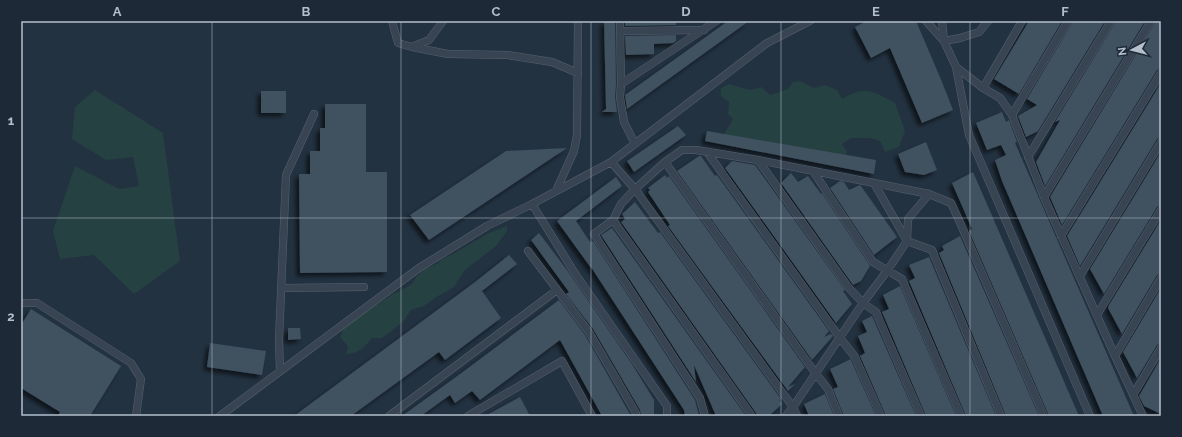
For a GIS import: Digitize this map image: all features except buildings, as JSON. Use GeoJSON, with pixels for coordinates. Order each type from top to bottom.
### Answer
{"type":"FeatureCollection","features":[{"type":"Feature","properties":{"kind":"lane"},"geometry":{"type":"LineString","coordinates":[[392,21],[398,43],[412,47],[448,54],[507,55],[552,62],[578,72]]}},
{"type":"Feature","properties":{"kind":"lane"},"geometry":{"type":"LineString","coordinates":[[412,47],[429,40],[443,21]]}},
{"type":"Feature","properties":{"kind":"lane"},"geometry":{"type":"LineString","coordinates":[[556,191],[574,152],[577,135],[578,21]]}},
{"type":"Feature","properties":{"kind":"lane"},"geometry":{"type":"LineString","coordinates":[[620,21],[620,97],[624,122],[635,144]]}},
{"type":"Feature","properties":{"kind":"lane"},"geometry":{"type":"LineString","coordinates":[[621,84],[716,21]]}},
{"type":"Feature","properties":{"kind":"lane"},"geometry":{"type":"LineString","coordinates":[[220,416],[419,268],[487,226],[611,162],[767,43],[810,21]]}},
{"type":"Feature","properties":{"kind":"lane"},"geometry":{"type":"LineString","coordinates":[[926,21],[927,24],[944,41]]}},
{"type":"Feature","properties":{"kind":"lane"},"geometry":{"type":"LineString","coordinates":[[942,21],[944,41],[956,67],[969,135],[1090,416]]}},
{"type":"Feature","properties":{"kind":"lane"},"geometry":{"type":"LineString","coordinates":[[944,41],[979,32],[988,21]]}},
{"type":"Feature","properties":{"kind":"lane"},"geometry":{"type":"LineString","coordinates":[[983,88],[1022,21]]}},
{"type":"Feature","properties":{"kind":"lane"},"geometry":{"type":"LineString","coordinates":[[1012,115],[1068,21]]}},
{"type":"Feature","properties":{"kind":"lane"},"geometry":{"type":"LineString","coordinates":[[1028,157],[1111,21]]}},
{"type":"Feature","properties":{"kind":"lane"},"geometry":{"type":"LineString","coordinates":[[1044,197],[1151,21]]}},
{"type":"Feature","properties":{"kind":"lane"},"geometry":{"type":"LineString","coordinates":[[620,31],[704,30]]}},
{"type":"Feature","properties":{"kind":"lane"},"geometry":{"type":"LineString","coordinates":[[956,67],[983,88],[1000,98],[1012,115],[1044,197],[1114,356],[1143,416]]}},
{"type":"Feature","properties":{"kind":"lane"},"geometry":{"type":"LineString","coordinates":[[1062,236],[1161,73]]}},
{"type":"Feature","properties":{"kind":"lane"},"geometry":{"type":"LineString","coordinates":[[280,371],[279,340],[286,175],[314,114]]}},
{"type":"Feature","properties":{"kind":"lane"},"geometry":{"type":"LineString","coordinates":[[1080,276],[1161,142]]}},
{"type":"Feature","properties":{"kind":"lane"},"geometry":{"type":"LineString","coordinates":[[705,416],[700,398],[594,234],[612,220],[621,204],[635,189],[665,162],[682,150],[696,150],[758,160],[813,172],[874,182],[929,194],[951,203],[1044,416]]}},
{"type":"Feature","properties":{"kind":"lane"},"geometry":{"type":"LineString","coordinates":[[707,152],[855,357],[881,416]]}},
{"type":"Feature","properties":{"kind":"lane"},"geometry":{"type":"LineString","coordinates":[[758,160],[849,288],[863,303],[876,312],[921,416]]}},
{"type":"Feature","properties":{"kind":"lane"},"geometry":{"type":"LineString","coordinates":[[611,162],[635,189],[793,407],[797,416]]}},
{"type":"Feature","properties":{"kind":"lane"},"geometry":{"type":"LineString","coordinates":[[665,162],[828,389],[839,416]]}},
{"type":"Feature","properties":{"kind":"lane"},"geometry":{"type":"LineString","coordinates":[[813,172],[873,262],[902,279],[961,416]]}},
{"type":"Feature","properties":{"kind":"lane"},"geometry":{"type":"LineString","coordinates":[[874,182],[907,241],[932,250],[1001,416]]}},
{"type":"Feature","properties":{"kind":"lane"},"geometry":{"type":"LineString","coordinates":[[786,416],[907,241],[908,219],[929,194]]}},
{"type":"Feature","properties":{"kind":"lane"},"geometry":{"type":"LineString","coordinates":[[532,204],[574,272],[667,406],[667,416]]}},
{"type":"Feature","properties":{"kind":"lane"},"geometry":{"type":"LineString","coordinates":[[1097,315],[1161,210]]}},
{"type":"Feature","properties":{"kind":"lane"},"geometry":{"type":"LineString","coordinates":[[612,220],[752,416]]}},
{"type":"Feature","properties":{"kind":"lane"},"geometry":{"type":"LineString","coordinates":[[528,251],[589,332],[636,413],[636,416]]}},
{"type":"Feature","properties":{"kind":"lane"},"geometry":{"type":"LineString","coordinates":[[1114,356],[1161,278]]}},
{"type":"Feature","properties":{"kind":"lane"},"geometry":{"type":"LineString","coordinates":[[282,288],[364,287]]}},
{"type":"Feature","properties":{"kind":"lane"},"geometry":{"type":"LineString","coordinates":[[389,416],[557,290]]}},
{"type":"Feature","properties":{"kind":"lane"},"geometry":{"type":"LineString","coordinates":[[21,303],[37,303],[131,363],[141,379],[136,416]]}},
{"type":"Feature","properties":{"kind":"lane"},"geometry":{"type":"LineString","coordinates":[[1133,395],[1161,348]]}},
{"type":"Feature","properties":{"kind":"lane"},"geometry":{"type":"LineString","coordinates":[[468,416],[562,362],[592,416]]}},
{"type":"Feature","properties":{"kind":"green space"},"geometry":{"type":"Polygon","coordinates":[[[800,81],[814,88],[825,85],[837,90],[842,99],[857,92],[869,91],[881,95],[895,103],[905,131],[899,147],[885,152],[880,141],[870,138],[851,138],[842,144],[847,152],[845,162],[723,136],[733,119],[728,114],[729,102],[721,96],[721,88],[729,84],[750,90],[761,87],[770,95],[788,89],[793,82],[800,81]]]}},
{"type":"Feature","properties":{"kind":"green space"},"geometry":{"type":"Polygon","coordinates":[[[95,90],[163,133],[180,261],[134,294],[94,255],[60,259],[53,231],[75,166],[119,189],[139,186],[133,157],[106,160],[72,139],[75,107],[95,90]]]}},
{"type":"Feature","properties":{"kind":"green space"},"geometry":{"type":"Polygon","coordinates":[[[507,226],[507,231],[496,246],[465,270],[454,287],[424,306],[411,310],[403,322],[382,338],[372,338],[361,349],[354,353],[346,354],[348,346],[340,337],[344,327],[393,294],[413,283],[416,277],[426,268],[437,264],[442,259],[489,233],[507,226]]]}}]}
